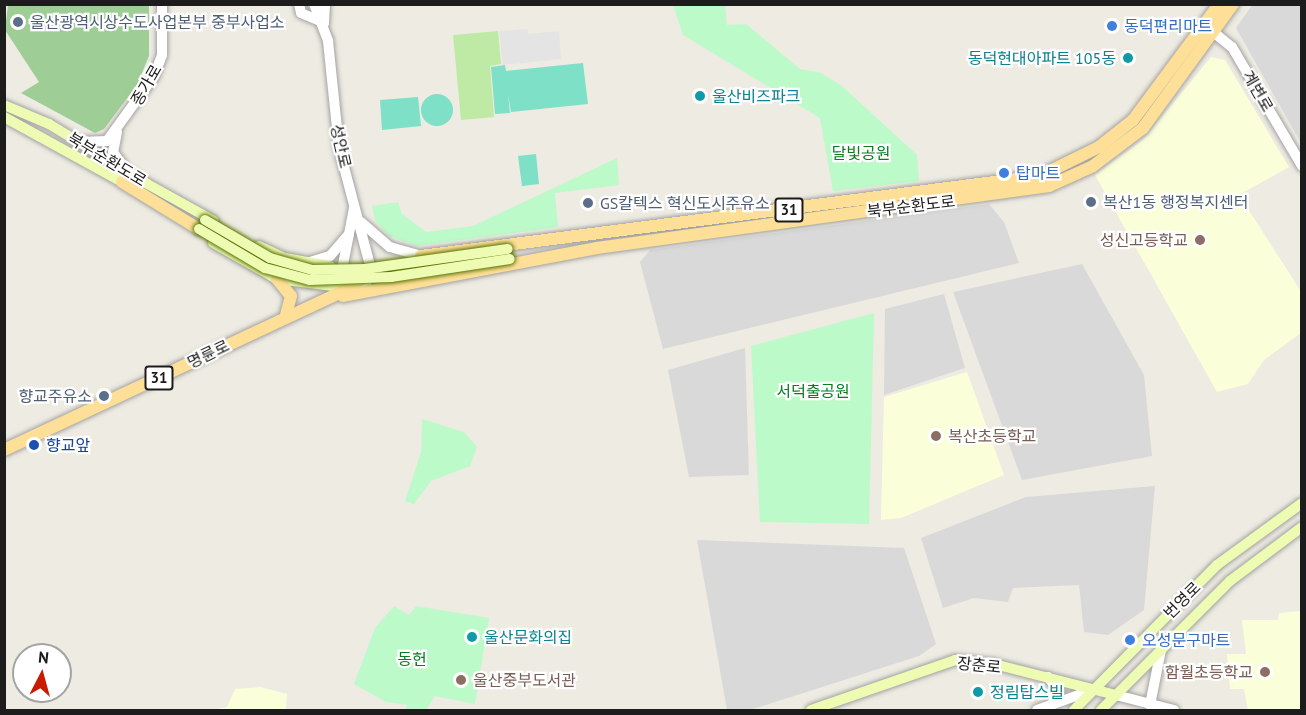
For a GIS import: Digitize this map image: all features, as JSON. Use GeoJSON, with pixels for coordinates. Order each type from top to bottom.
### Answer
{"type":"FeatureCollection","features":[{"type":"Feature","properties":{"kind":"main road","name":"북부순환도로"},"geometry":{"type":"LineString","coordinates":[[1210,29],[1219,4]]}},
{"type":"Feature","properties":{"kind":"main road","name":"북부순환도로"},"geometry":{"type":"LineString","coordinates":[[4,105],[78,142],[126,177],[265,268],[310,280],[392,277],[509,254],[1002,190],[1060,168],[1117,135],[1148,105],[1233,4]]}},
{"type":"Feature","properties":{"kind":"main road","name":"북부순환도로"},"geometry":{"type":"LineString","coordinates":[[4,117],[126,177]]}},
{"type":"Feature","properties":{"kind":"main road"},"geometry":{"type":"LineString","coordinates":[[202,225],[296,261],[344,266],[370,266],[384,261],[422,256],[596,242]]}},
{"type":"Feature","properties":{"kind":"main road"},"geometry":{"type":"LineString","coordinates":[[202,225],[278,279],[291,296],[285,318]]}},
{"type":"Feature","properties":{"kind":"main road"},"geometry":{"type":"LineString","coordinates":[[278,279],[351,291],[596,242]]}},
{"type":"Feature","properties":{"kind":"main road"},"geometry":{"type":"LineString","coordinates":[[351,291],[370,266]]}},
{"type":"Feature","properties":{"kind":"main road"},"geometry":{"type":"LineString","coordinates":[[351,291],[364,287],[388,285]]}},
{"type":"Feature","properties":{"kind":"main road","name":"명륜로"},"geometry":{"type":"LineString","coordinates":[[4,450],[319,301],[351,291]]}},
{"type":"Feature","properties":{"kind":"main road","name":"번영로"},"geometry":{"type":"LineString","coordinates":[[1074,711],[1217,565],[1302,503]]}},
{"type":"Feature","properties":{"kind":"main road","name":"번영로"},"geometry":{"type":"LineString","coordinates":[[1101,711],[1230,581],[1302,528]]}},
{"type":"Feature","properties":{"kind":"main road"},"geometry":{"type":"LineString","coordinates":[[1138,644],[1140,657],[1153,658]]}},
{"type":"Feature","properties":{"kind":"main road","name":"장춘로"},"geometry":{"type":"LineString","coordinates":[[811,711],[955,660],[1048,676],[1116,695]]}},
{"type":"Feature","properties":{"kind":"street","name":"종가로"},"geometry":{"type":"LineString","coordinates":[[120,127],[162,55],[162,4]]}},
{"type":"Feature","properties":{"kind":"street"},"geometry":{"type":"LineString","coordinates":[[298,4],[301,13],[324,23],[325,4]]}},
{"type":"Feature","properties":{"kind":"street","name":"성안로"},"geometry":{"type":"LineString","coordinates":[[314,4],[324,23],[338,139],[370,266]]}},
{"type":"Feature","properties":{"kind":"street","name":"계변로"},"geometry":{"type":"LineString","coordinates":[[1210,29],[1232,47],[1301,164]]}},
{"type":"Feature","properties":{"kind":"street"},"geometry":{"type":"LineString","coordinates":[[78,142],[100,144],[120,127]]}},
{"type":"Feature","properties":{"kind":"street"},"geometry":{"type":"LineString","coordinates":[[120,127],[113,152],[126,177]]}},
{"type":"Feature","properties":{"kind":"street"},"geometry":{"type":"LineString","coordinates":[[357,220],[390,247],[422,256]]}},
{"type":"Feature","properties":{"kind":"street"},"geometry":{"type":"LineString","coordinates":[[296,261],[316,261],[335,252],[357,220]]}},
{"type":"Feature","properties":{"kind":"street"},"geometry":{"type":"LineString","coordinates":[[319,301],[333,287],[344,266],[357,220]]}},
{"type":"Feature","properties":{"kind":"street"},"geometry":{"type":"LineString","coordinates":[[370,266],[375,280],[388,285]]}},
{"type":"Feature","properties":{"kind":"street"},"geometry":{"type":"LineString","coordinates":[[364,287],[370,266]]}},
{"type":"Feature","properties":{"kind":"street"},"geometry":{"type":"LineString","coordinates":[[1150,705],[1162,648]]}},
{"type":"Feature","properties":{"kind":"street"},"geometry":{"type":"LineString","coordinates":[[1048,676],[1059,691],[1052,705]]}},
{"type":"Feature","properties":{"kind":"street"},"geometry":{"type":"LineString","coordinates":[[1037,711],[1095,689]]}},
{"type":"Feature","properties":{"kind":"street"},"geometry":{"type":"LineString","coordinates":[[1116,695],[1174,711]]}},
{"type":"Feature","properties":{"kind":"shaded area"},"geometry":{"type":"Polygon","coordinates":[[[1253,4],[1301,5],[1301,143],[1236,28],[1253,4]]]}},
{"type":"Feature","properties":{"kind":"shaded area"},"geometry":{"type":"Polygon","coordinates":[[[528,29],[528,34],[559,31],[561,59],[503,65],[499,31],[528,29]]]}},
{"type":"Feature","properties":{"kind":"shaded area","name":"성신고등학교"},"geometry":{"type":"Polygon","coordinates":[[[1211,57],[1225,60],[1289,167],[1239,195],[1302,293],[1301,333],[1264,360],[1248,384],[1217,392],[1095,175],[1143,140],[1211,57]]]}},
{"type":"Feature","properties":{"kind":"shaded area"},"geometry":{"type":"Polygon","coordinates":[[[989,204],[1004,222],[1019,263],[663,349],[640,262],[650,250],[989,204]]]}},
{"type":"Feature","properties":{"kind":"shaded area"},"geometry":{"type":"Polygon","coordinates":[[[1082,264],[1144,375],[1152,456],[1022,480],[953,292],[1082,264]]]}},
{"type":"Feature","properties":{"kind":"shaded area"},"geometry":{"type":"Polygon","coordinates":[[[944,294],[965,368],[884,395],[885,309],[944,294]]]}},
{"type":"Feature","properties":{"kind":"shaded area"},"geometry":{"type":"Polygon","coordinates":[[[745,348],[749,475],[689,477],[668,370],[745,348]]]}},
{"type":"Feature","properties":{"kind":"shaded area","name":"복산초등학교"},"geometry":{"type":"Polygon","coordinates":[[[967,372],[1004,475],[901,518],[881,520],[884,397],[967,372]]]}},
{"type":"Feature","properties":{"kind":"shaded area"},"geometry":{"type":"Polygon","coordinates":[[[1155,486],[1144,610],[1108,635],[1084,632],[1079,585],[1013,588],[1008,602],[974,598],[943,608],[921,538],[1026,497],[1155,486]]]}},
{"type":"Feature","properties":{"kind":"shaded area"},"geometry":{"type":"Polygon","coordinates":[[[697,540],[904,548],[936,644],[919,656],[750,710],[727,710],[697,540]]]}},
{"type":"Feature","properties":{"kind":"shaded area","name":"함월초등학교"},"geometry":{"type":"Polygon","coordinates":[[[1301,611],[1301,710],[1248,710],[1244,689],[1230,689],[1227,654],[1246,654],[1242,620],[1278,620],[1279,613],[1301,611]]]}},
{"type":"Feature","properties":{"kind":"shaded area"},"geometry":{"type":"Polygon","coordinates":[[[261,687],[287,694],[286,710],[212,710],[227,707],[235,689],[261,687]]]}},
{"type":"Feature","properties":{"kind":"green space"},"geometry":{"type":"Polygon","coordinates":[[[8,5],[149,5],[149,56],[137,85],[104,129],[95,133],[21,93],[39,82],[5,30],[8,5]]]}},
{"type":"Feature","properties":{"kind":"green space","name":"달빛공원"},"geometry":{"type":"Polygon","coordinates":[[[673,5],[725,5],[727,25],[746,24],[800,69],[821,73],[842,86],[917,155],[919,181],[833,191],[820,118],[683,35],[673,5]]]}},
{"type":"Feature","properties":{"kind":"green space"},"geometry":{"type":"Polygon","coordinates":[[[498,31],[501,64],[490,66],[494,117],[461,120],[453,35],[498,31]]]}},
{"type":"Feature","properties":{"kind":"green space"},"geometry":{"type":"Polygon","coordinates":[[[583,63],[588,104],[511,112],[508,94],[510,113],[495,114],[491,67],[505,65],[506,71],[583,63]]]}},
{"type":"Feature","properties":{"kind":"green space"},"geometry":{"type":"Polygon","coordinates":[[[437,94],[448,99],[453,110],[448,121],[437,126],[426,121],[421,110],[426,99],[437,94]]]}},
{"type":"Feature","properties":{"kind":"green space"},"geometry":{"type":"Polygon","coordinates":[[[418,97],[421,126],[382,130],[380,100],[418,97]]]}},
{"type":"Feature","properties":{"kind":"green space"},"geometry":{"type":"Polygon","coordinates":[[[536,154],[539,184],[522,186],[518,156],[536,154]]]}},
{"type":"Feature","properties":{"kind":"green space"},"geometry":{"type":"Polygon","coordinates":[[[617,158],[619,185],[555,193],[558,227],[417,246],[389,236],[375,220],[372,206],[398,202],[402,214],[426,232],[473,226],[617,158]]]}},
{"type":"Feature","properties":{"kind":"green space","name":"서덕출공원"},"geometry":{"type":"Polygon","coordinates":[[[874,313],[869,524],[760,522],[751,346],[874,313]]]}},
{"type":"Feature","properties":{"kind":"green space"},"geometry":{"type":"Polygon","coordinates":[[[422,419],[464,432],[477,447],[470,466],[431,481],[414,504],[405,501],[421,452],[422,419]]]}},
{"type":"Feature","properties":{"kind":"green space","name":"동헌"},"geometry":{"type":"Polygon","coordinates":[[[394,606],[409,615],[416,606],[489,618],[475,704],[435,696],[426,710],[406,710],[407,705],[386,702],[354,684],[375,628],[394,606]]]}},
{"type":"Feature","properties":{"kind":"place","name":"울산광역시상수도사업본부 중부사업소"},"geometry":{"type":"Point","coordinates":[18,22]}},
{"type":"Feature","properties":{"kind":"place","name":"동덕편리마트"},"geometry":{"type":"Point","coordinates":[1112,26]}},
{"type":"Feature","properties":{"kind":"place","name":"동덕현대아파트 105동"},"geometry":{"type":"Point","coordinates":[1128,58]}},
{"type":"Feature","properties":{"kind":"place","name":"울산비즈파크"},"geometry":{"type":"Point","coordinates":[700,96]}},
{"type":"Feature","properties":{"kind":"place","name":"탑마트"},"geometry":{"type":"Point","coordinates":[1004,173]}},
{"type":"Feature","properties":{"kind":"place","name":"복산1동 행정복지센터"},"geometry":{"type":"Point","coordinates":[1091,202]}},
{"type":"Feature","properties":{"kind":"place","name":"GS칼텍스 혁신도시주유소"},"geometry":{"type":"Point","coordinates":[588,203]}},
{"type":"Feature","properties":{"kind":"place","name":"성신고등학교"},"geometry":{"type":"Point","coordinates":[1200,240]}},
{"type":"Feature","properties":{"kind":"place","name":"향교주유소"},"geometry":{"type":"Point","coordinates":[104,396]}},
{"type":"Feature","properties":{"kind":"place","name":"복산초등학교"},"geometry":{"type":"Point","coordinates":[936,436]}},
{"type":"Feature","properties":{"kind":"place","name":"향교앞"},"geometry":{"type":"Point","coordinates":[34,445]}},
{"type":"Feature","properties":{"kind":"place","name":"울산문화의집"},"geometry":{"type":"Point","coordinates":[472,637]}},
{"type":"Feature","properties":{"kind":"place","name":"오성문구마트"},"geometry":{"type":"Point","coordinates":[1130,640]}},
{"type":"Feature","properties":{"kind":"place","name":"함월초등학교"},"geometry":{"type":"Point","coordinates":[1265,672]}},
{"type":"Feature","properties":{"kind":"place","name":"울산중부도서관"},"geometry":{"type":"Point","coordinates":[461,680]}},
{"type":"Feature","properties":{"kind":"place","name":"정림탑스빌"},"geometry":{"type":"Point","coordinates":[978,692]}}]}
